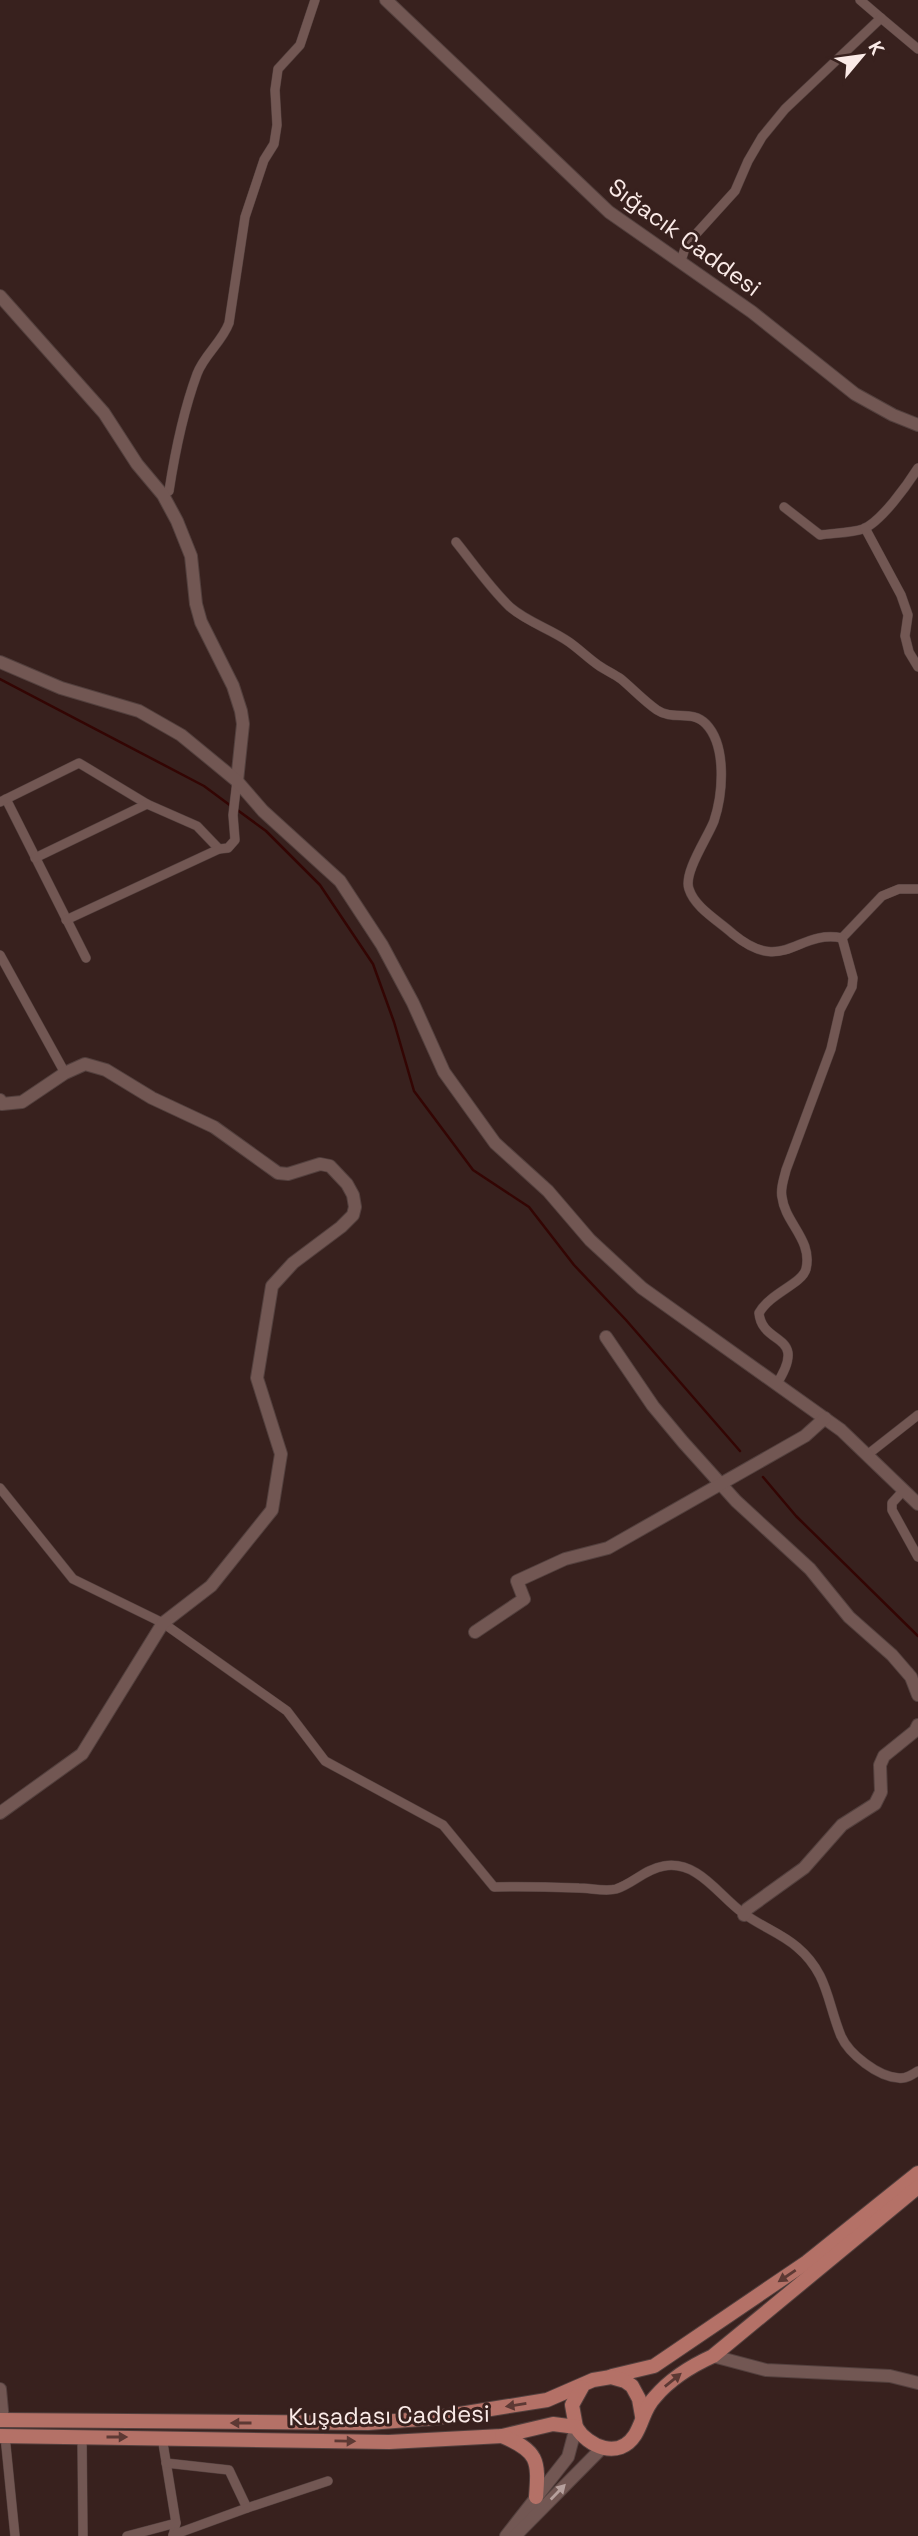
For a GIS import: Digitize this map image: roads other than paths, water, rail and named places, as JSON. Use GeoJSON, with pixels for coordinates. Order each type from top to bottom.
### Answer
{"type":"FeatureCollection","features":[{"type":"Feature","properties":{"kind":"main road"},"geometry":{"type":"LineString","coordinates":[[918,2174],[807,2262],[654,2366],[593,2380],[582,2387],[572,2405],[576,2427],[582,2437],[601,2449],[627,2443],[637,2432],[642,2416],[656,2395],[676,2376],[713,2356],[918,2187]]}},
{"type":"Feature","properties":{"kind":"main road"},"geometry":{"type":"LineString","coordinates":[[611,2377],[632,2386],[639,2399],[642,2416]]}},
{"type":"Feature","properties":{"kind":"main road","name":"Kuşadası Caddesi"},"geometry":{"type":"LineString","coordinates":[[1,2421],[368,2423],[435,2418],[547,2400],[582,2387]]}},
{"type":"Feature","properties":{"kind":"main road","name":"Kuşadası Caddesi"},"geometry":{"type":"LineString","coordinates":[[3,2436],[389,2442],[502,2436],[553,2424],[576,2427]]}},
{"type":"Feature","properties":{"kind":"main road"},"geometry":{"type":"LineString","coordinates":[[502,2436],[521,2444],[534,2456],[538,2473],[536,2497]]}},
{"type":"Feature","properties":{"kind":"street"},"geometry":{"type":"LineString","coordinates":[[163,495],[169,491],[174,450],[198,372],[226,333],[229,323],[245,217],[260,172],[274,144],[278,69],[300,45],[315,0]]}},
{"type":"Feature","properties":{"kind":"street","name":"Sığacık Caddesi"},"geometry":{"type":"LineString","coordinates":[[386,0],[609,212],[752,312],[855,394],[918,425]]}},
{"type":"Feature","properties":{"kind":"street"},"geometry":{"type":"LineString","coordinates":[[860,0],[918,49]]}},
{"type":"Feature","properties":{"kind":"street"},"geometry":{"type":"LineString","coordinates":[[681,261],[686,245],[736,191],[747,161],[785,109],[881,18]]}},
{"type":"Feature","properties":{"kind":"street"},"geometry":{"type":"LineString","coordinates":[[0,296],[104,413],[137,464],[163,495],[177,520],[191,556],[196,604],[201,622],[233,686],[243,724],[233,815],[235,840],[228,848],[219,849],[66,920]]}},
{"type":"Feature","properties":{"kind":"street"},"geometry":{"type":"LineString","coordinates":[[784,506],[820,536],[865,528],[897,497],[918,468]]}},
{"type":"Feature","properties":{"kind":"street"},"geometry":{"type":"LineString","coordinates":[[865,528],[901,595],[908,615],[905,636],[909,652],[918,667]]}},
{"type":"Feature","properties":{"kind":"street"},"geometry":{"type":"LineString","coordinates":[[456,542],[511,608],[568,641],[620,678],[661,713],[695,716],[709,727],[716,742],[720,792],[714,820],[687,881],[692,896],[699,905],[749,947],[761,951],[786,950],[818,939],[842,939],[882,896],[899,889],[918,888]]}},
{"type":"Feature","properties":{"kind":"street"},"geometry":{"type":"LineString","coordinates":[[0,662],[61,688],[139,711],[181,735],[237,780],[263,810],[340,881],[382,945],[413,1003],[444,1072],[495,1143],[548,1191],[590,1240],[642,1288],[825,1418],[918,1504]]}},
{"type":"Feature","properties":{"kind":"street"},"geometry":{"type":"LineString","coordinates":[[86,958],[3,801],[79,763],[147,804],[197,826],[219,849]]}},
{"type":"Feature","properties":{"kind":"street"},"geometry":{"type":"LineString","coordinates":[[35,858],[147,804]]}},
{"type":"Feature","properties":{"kind":"street"},"geometry":{"type":"LineString","coordinates":[[776,1385],[786,1368],[788,1350],[785,1343],[763,1325],[759,1313],[765,1302],[800,1279],[806,1270],[805,1245],[785,1209],[781,1189],[831,1049],[840,1010],[852,987],[853,978],[842,939]]}},
{"type":"Feature","properties":{"kind":"street"},"geometry":{"type":"LineString","coordinates":[[0,955],[65,1073]]}},
{"type":"Feature","properties":{"kind":"street"},"geometry":{"type":"LineString","coordinates":[[0,1813],[82,1754],[163,1623],[211,1586],[272,1510],[281,1454],[257,1378],[272,1286],[293,1264],[341,1227],[352,1215],[355,1207],[347,1184],[330,1166],[320,1164],[288,1174],[278,1172],[214,1127],[152,1098],[106,1070],[85,1064],[65,1073],[22,1102],[1,1103]]}},
{"type":"Feature","properties":{"kind":"street"},"geometry":{"type":"LineString","coordinates":[[606,1337],[653,1406],[736,1501],[816,1574],[849,1617],[892,1655],[911,1677],[918,1695]]}},
{"type":"Feature","properties":{"kind":"street"},"geometry":{"type":"LineString","coordinates":[[867,1455],[918,1415]]}},
{"type":"Feature","properties":{"kind":"street"},"geometry":{"type":"LineString","coordinates":[[475,1632],[524,1600],[517,1581],[565,1559],[608,1548],[804,1436],[825,1418]]}},
{"type":"Feature","properties":{"kind":"street"},"geometry":{"type":"LineString","coordinates":[[0,1488],[73,1579],[163,1623],[287,1711],[325,1761],[443,1825],[494,1887],[616,1889],[644,1872],[666,1866],[678,1866],[702,1876],[744,1914],[783,1936],[810,1960],[822,1978],[841,2036],[848,2047],[879,2072],[893,2077],[901,2079],[918,2071]]}},
{"type":"Feature","properties":{"kind":"street"},"geometry":{"type":"LineString","coordinates":[[903,1491],[892,1503],[891,1510],[918,1558]]}},
{"type":"Feature","properties":{"kind":"street"},"geometry":{"type":"LineString","coordinates":[[744,1914],[747,1909],[804,1868],[842,1825],[875,1804],[881,1791],[880,1765],[884,1756],[915,1731],[918,1725]]}},
{"type":"Feature","properties":{"kind":"street"},"geometry":{"type":"LineString","coordinates":[[713,2356],[766,2370],[890,2376],[918,2383]]}},
{"type":"Feature","properties":{"kind":"street"},"geometry":{"type":"LineString","coordinates":[[0,2389],[1,2421]]}},
{"type":"Feature","properties":{"kind":"street"},"geometry":{"type":"LineString","coordinates":[[506,2536],[568,2457],[576,2427]]}},
{"type":"Feature","properties":{"kind":"street"},"geometry":{"type":"LineString","coordinates":[[3,2436],[15,2536]]}},
{"type":"Feature","properties":{"kind":"street"},"geometry":{"type":"LineString","coordinates":[[82,2437],[83,2536]]}},
{"type":"Feature","properties":{"kind":"street"},"geometry":{"type":"LineString","coordinates":[[162,2437],[176,2523],[173,2535]]}},
{"type":"Feature","properties":{"kind":"street"},"geometry":{"type":"LineString","coordinates":[[515,2536],[601,2449]]}},
{"type":"Feature","properties":{"kind":"street"},"geometry":{"type":"LineString","coordinates":[[166,2463],[229,2470],[247,2508]]}},
{"type":"Feature","properties":{"kind":"street"},"geometry":{"type":"LineString","coordinates":[[173,2535],[328,2481]]}},
{"type":"Feature","properties":{"kind":"street"},"geometry":{"type":"LineString","coordinates":[[0,2509],[11,2501]]}},
{"type":"Feature","properties":{"kind":"street"},"geometry":{"type":"LineString","coordinates":[[127,2536],[176,2523]]}},
{"type":"Feature","properties":{"kind":"waterway"},"geometry":{"type":"LineString","coordinates":[[0,679],[204,786],[231,806]]}},
{"type":"Feature","properties":{"kind":"waterway"},"geometry":{"type":"LineString","coordinates":[[236,809],[266,831],[320,885],[373,964],[394,1022],[414,1091],[473,1170],[529,1207],[574,1265],[626,1320],[740,1451]]}},
{"type":"Feature","properties":{"kind":"waterway"},"geometry":{"type":"LineString","coordinates":[[763,1477],[796,1516],[918,1636]]}}]}
